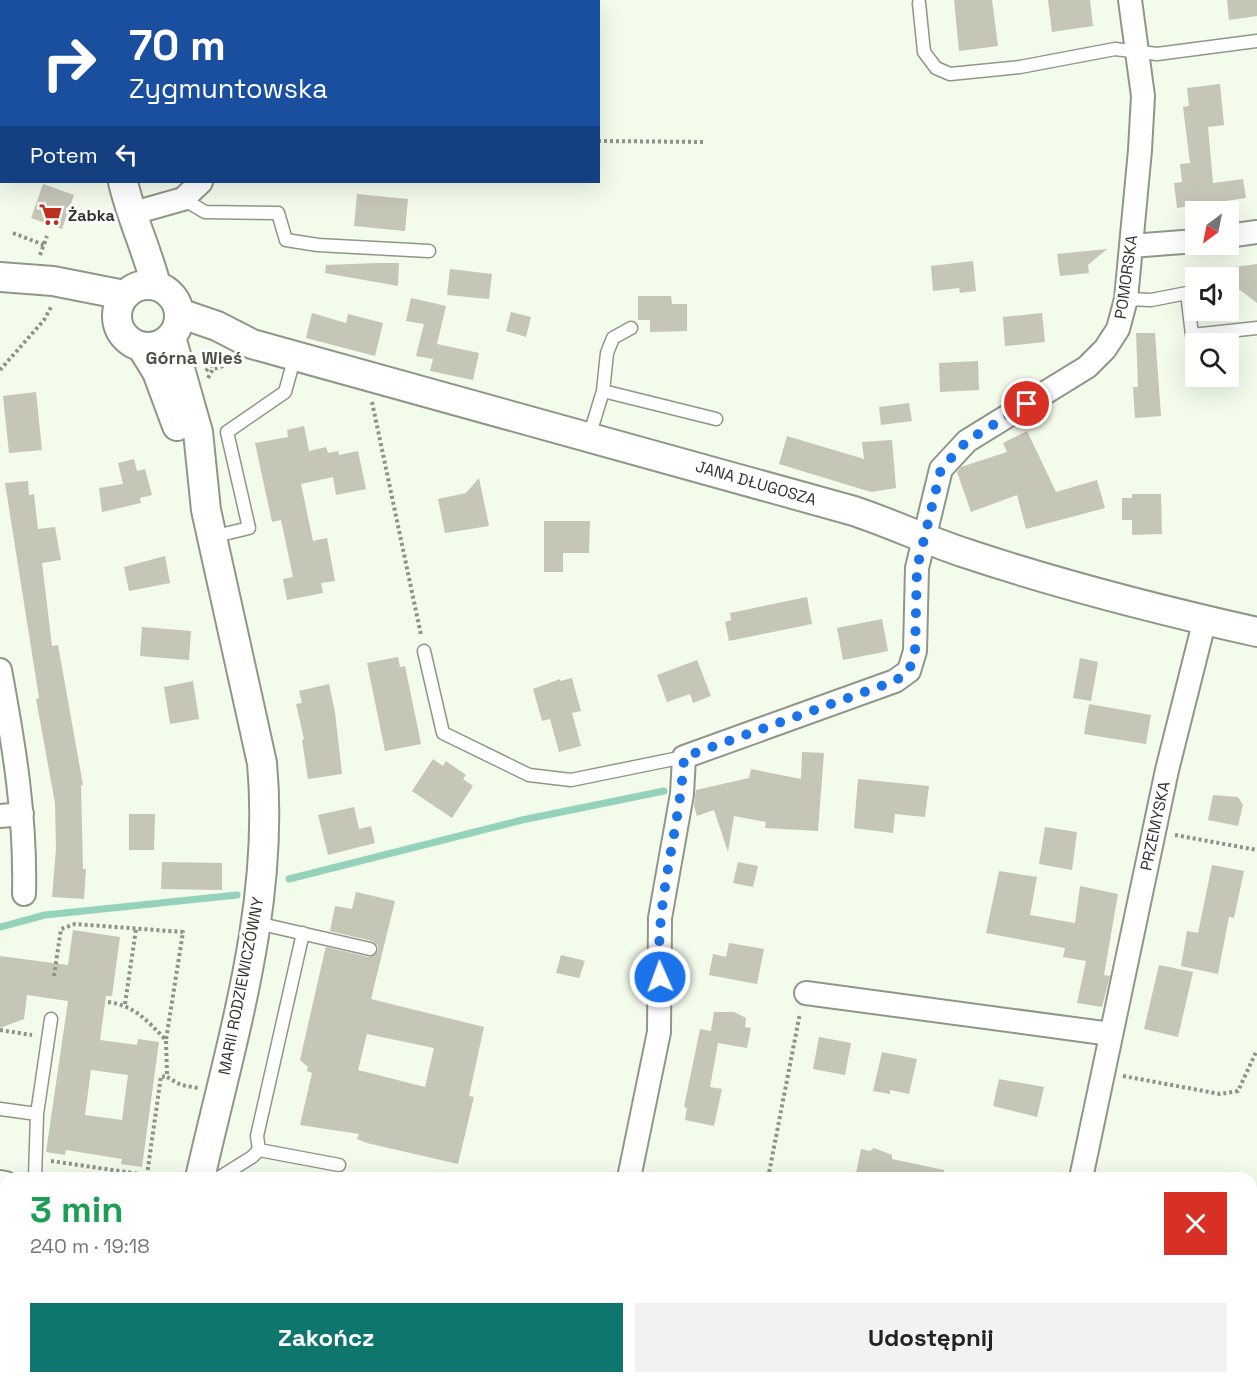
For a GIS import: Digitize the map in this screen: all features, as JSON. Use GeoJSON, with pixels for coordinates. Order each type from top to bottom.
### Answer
{"type":"FeatureCollection","features":[{"type":"Feature","properties":{"kind":"street","name":"POMORSKA"},"geometry":{"type":"LineString","coordinates":[[684,757],[895,681],[909,671],[915,651],[917,568],[941,469],[967,441],[1087,367],[1098,358],[1118,329],[1126,299],[1143,96],[1130,0]]}},
{"type":"Feature","properties":{"kind":"street"},"geometry":{"type":"LineString","coordinates":[[123,183],[130,214],[146,246],[156,285]]}},
{"type":"Feature","properties":{"kind":"street"},"geometry":{"type":"LineString","coordinates":[[130,214],[183,199],[200,183]]}},
{"type":"Feature","properties":{"kind":"street"},"geometry":{"type":"LineString","coordinates":[[123,303],[147,284],[156,285],[172,295],[174,328],[157,345],[141,346],[126,338],[123,303],[130,214]]}},
{"type":"Feature","properties":{"kind":"street"},"geometry":{"type":"LineString","coordinates":[[1239,234],[1257,232]]}},
{"type":"Feature","properties":{"kind":"street"},"geometry":{"type":"LineString","coordinates":[[1131,246],[1185,242]]}},
{"type":"Feature","properties":{"kind":"street"},"geometry":{"type":"LineString","coordinates":[[6,278],[52,281],[123,303]]}},
{"type":"Feature","properties":{"kind":"street","name":"JANA DŁUGOSZA"},"geometry":{"type":"LineString","coordinates":[[174,328],[217,343],[252,344],[854,511],[962,552],[1037,576],[1257,632]]}},
{"type":"Feature","properties":{"kind":"street","name":"MARII RODZIEWICZÓWNY"},"geometry":{"type":"LineString","coordinates":[[174,328],[198,432],[209,523],[262,763],[265,825],[257,923],[219,1093],[211,1172]]}},
{"type":"Feature","properties":{"kind":"street","name":"MARII RODZIEWICZÓWNY"},"geometry":{"type":"LineString","coordinates":[[141,346],[165,388],[186,463],[209,523]]}},
{"type":"Feature","properties":{"kind":"street","name":"PRZEMYSKA"},"geometry":{"type":"LineString","coordinates":[[1081,1172],[1154,831],[1206,619]]}},
{"type":"Feature","properties":{"kind":"street"},"geometry":{"type":"LineString","coordinates":[[0,670],[15,751],[11,815],[26,844],[24,894]]}},
{"type":"Feature","properties":{"kind":"street"},"geometry":{"type":"LineString","coordinates":[[630,1172],[659,1032],[660,918],[682,794],[684,757]]}},
{"type":"Feature","properties":{"kind":"street"},"geometry":{"type":"LineString","coordinates":[[806,993],[1111,1034]]}},
{"type":"Feature","properties":{"kind":"lane"},"geometry":{"type":"LineString","coordinates":[[919,3],[924,52],[936,68],[950,74],[1020,67],[1115,49],[1157,54],[1257,41]]}},
{"type":"Feature","properties":{"kind":"lane"},"geometry":{"type":"LineString","coordinates":[[183,199],[205,212],[278,213],[286,240],[318,245],[429,251]]}},
{"type":"Feature","properties":{"kind":"lane"},"geometry":{"type":"LineString","coordinates":[[1126,299],[1151,300],[1187,293],[1192,335],[1257,328]]}},
{"type":"Feature","properties":{"kind":"lane"},"geometry":{"type":"LineString","coordinates":[[589,437],[603,391],[607,353],[613,338],[631,328]]}},
{"type":"Feature","properties":{"kind":"lane"},"geometry":{"type":"LineString","coordinates":[[209,523],[249,528],[227,432],[285,392],[295,356]]}},
{"type":"Feature","properties":{"kind":"lane"},"geometry":{"type":"LineString","coordinates":[[603,391],[716,419]]}},
{"type":"Feature","properties":{"kind":"lane"},"geometry":{"type":"LineString","coordinates":[[424,651],[443,733],[529,775],[570,780],[684,757]]}},
{"type":"Feature","properties":{"kind":"lane"},"geometry":{"type":"LineString","coordinates":[[257,923],[370,949]]}},
{"type":"Feature","properties":{"kind":"lane"},"geometry":{"type":"LineString","coordinates":[[221,1172],[252,1157],[258,1150],[257,1136],[303,933]]}},
{"type":"Feature","properties":{"kind":"lane"},"geometry":{"type":"LineString","coordinates":[[35,1172],[37,1114],[51,1019]]}},
{"type":"Feature","properties":{"kind":"lane"},"geometry":{"type":"LineString","coordinates":[[0,1109],[37,1114]]}},
{"type":"Feature","properties":{"kind":"lane"},"geometry":{"type":"LineString","coordinates":[[258,1150],[339,1164]]}},
{"type":"Feature","properties":{"kind":"path"},"geometry":{"type":"LineString","coordinates":[[600,141],[706,142]]}},
{"type":"Feature","properties":{"kind":"path"},"geometry":{"type":"LineString","coordinates":[[14,232],[44,245]]}},
{"type":"Feature","properties":{"kind":"path"},"geometry":{"type":"LineString","coordinates":[[37,264],[47,236]]}},
{"type":"Feature","properties":{"kind":"path"},"geometry":{"type":"LineString","coordinates":[[0,370],[44,320],[51,308]]}},
{"type":"Feature","properties":{"kind":"path"},"geometry":{"type":"LineString","coordinates":[[207,379],[213,369],[248,359],[252,344]]}},
{"type":"Feature","properties":{"kind":"path"},"geometry":{"type":"LineString","coordinates":[[372,377],[371,398],[411,574],[424,651]]}},
{"type":"Feature","properties":{"kind":"path"},"geometry":{"type":"LineString","coordinates":[[1154,831],[1257,850]]}},
{"type":"Feature","properties":{"kind":"path"},"geometry":{"type":"LineString","coordinates":[[54,976],[61,929],[75,924],[183,932],[166,1040],[167,1077]]}},
{"type":"Feature","properties":{"kind":"path"},"geometry":{"type":"LineString","coordinates":[[125,1004],[136,929]]}},
{"type":"Feature","properties":{"kind":"path"},"geometry":{"type":"LineString","coordinates":[[769,1172],[806,993]]}},
{"type":"Feature","properties":{"kind":"path"},"geometry":{"type":"LineString","coordinates":[[108,1002],[125,1004],[133,1009],[166,1040]]}},
{"type":"Feature","properties":{"kind":"path"},"geometry":{"type":"LineString","coordinates":[[0,1030],[48,1037]]}},
{"type":"Feature","properties":{"kind":"path"},"geometry":{"type":"LineString","coordinates":[[1102,1073],[1220,1094],[1238,1091],[1257,1050]]}},
{"type":"Feature","properties":{"kind":"path"},"geometry":{"type":"LineString","coordinates":[[147,1172],[161,1076],[181,1085],[219,1093]]}},
{"type":"Feature","properties":{"kind":"path"},"geometry":{"type":"LineString","coordinates":[[36,1158],[127,1172]]}},
{"type":"Feature","properties":{"kind":"building"},"geometry":{"type":"Polygon","coordinates":[[[954,0],[992,0],[998,46],[959,51],[954,0]]]}},
{"type":"Feature","properties":{"kind":"building"},"geometry":{"type":"Polygon","coordinates":[[[1048,0],[1090,0],[1093,26],[1052,32],[1048,0]]]}},
{"type":"Feature","properties":{"kind":"building"},"geometry":{"type":"Polygon","coordinates":[[[1227,0],[1257,0],[1257,16],[1229,20],[1227,0]]]}},
{"type":"Feature","properties":{"kind":"building"},"geometry":{"type":"Polygon","coordinates":[[[1220,84],[1224,125],[1208,127],[1213,183],[1243,179],[1246,198],[1225,201],[1185,201],[1185,207],[1177,208],[1174,183],[1182,182],[1180,164],[1190,163],[1183,107],[1189,106],[1187,88],[1220,84]]]}},
{"type":"Feature","properties":{"kind":"building"},"geometry":{"type":"Polygon","coordinates":[[[43,184],[74,195],[62,229],[31,218],[43,184]]]}},
{"type":"Feature","properties":{"kind":"building"},"geometry":{"type":"Polygon","coordinates":[[[357,194],[408,199],[405,231],[354,226],[357,194]]]}},
{"type":"Feature","properties":{"kind":"building"},"geometry":{"type":"Polygon","coordinates":[[[1107,249],[1088,265],[1089,273],[1060,276],[1057,254],[1107,249]]]}},
{"type":"Feature","properties":{"kind":"building"},"geometry":{"type":"Polygon","coordinates":[[[973,261],[976,291],[960,293],[959,288],[933,291],[931,266],[973,261]]]}},
{"type":"Feature","properties":{"kind":"building"},"geometry":{"type":"Polygon","coordinates":[[[399,263],[398,286],[325,273],[326,265],[399,263]]]}},
{"type":"Feature","properties":{"kind":"building"},"geometry":{"type":"Polygon","coordinates":[[[1257,264],[1257,303],[1239,290],[1239,267],[1234,267],[1257,264]]]}},
{"type":"Feature","properties":{"kind":"building"},"geometry":{"type":"Polygon","coordinates":[[[450,269],[492,274],[489,299],[447,295],[450,269]]]}},
{"type":"Feature","properties":{"kind":"building"},"geometry":{"type":"Polygon","coordinates":[[[638,296],[671,296],[672,304],[687,304],[687,331],[650,332],[650,320],[638,320],[638,296]]]}},
{"type":"Feature","properties":{"kind":"building"},"geometry":{"type":"Polygon","coordinates":[[[411,298],[446,306],[437,344],[479,353],[473,380],[430,371],[433,359],[416,356],[424,324],[406,321],[411,298]]]}},
{"type":"Feature","properties":{"kind":"building"},"geometry":{"type":"Polygon","coordinates":[[[511,312],[531,317],[526,337],[506,331],[511,312]]]}},
{"type":"Feature","properties":{"kind":"building"},"geometry":{"type":"Polygon","coordinates":[[[312,313],[346,323],[348,314],[383,323],[375,356],[306,338],[312,313]]]}},
{"type":"Feature","properties":{"kind":"building"},"geometry":{"type":"Polygon","coordinates":[[[1042,313],[1045,342],[1005,346],[1003,317],[1042,313]]]}},
{"type":"Feature","properties":{"kind":"building"},"geometry":{"type":"Polygon","coordinates":[[[1136,333],[1155,333],[1161,416],[1135,418],[1133,387],[1138,387],[1136,333]]]}},
{"type":"Feature","properties":{"kind":"building"},"geometry":{"type":"Polygon","coordinates":[[[978,361],[979,390],[940,392],[939,363],[978,361]]]}},
{"type":"Feature","properties":{"kind":"building"},"geometry":{"type":"Polygon","coordinates":[[[36,392],[42,450],[9,453],[3,396],[36,392]]]}},
{"type":"Feature","properties":{"kind":"building"},"geometry":{"type":"Polygon","coordinates":[[[909,403],[912,421],[881,425],[879,407],[909,403]]]}},
{"type":"Feature","properties":{"kind":"building"},"geometry":{"type":"Polygon","coordinates":[[[304,426],[309,451],[326,447],[328,453],[338,451],[339,455],[358,451],[366,489],[336,495],[333,477],[301,484],[313,541],[327,538],[335,581],[321,583],[323,593],[287,600],[283,579],[293,577],[281,520],[272,522],[255,443],[288,437],[287,430],[304,426]]]}},
{"type":"Feature","properties":{"kind":"building"},"geometry":{"type":"Polygon","coordinates":[[[1027,431],[1056,492],[1097,480],[1105,508],[1026,529],[1017,495],[971,512],[957,472],[961,467],[1007,452],[1003,443],[1027,431]]]}},
{"type":"Feature","properties":{"kind":"building"},"geometry":{"type":"Polygon","coordinates":[[[787,436],[864,459],[862,442],[892,440],[896,488],[871,492],[779,464],[787,436]]]}},
{"type":"Feature","properties":{"kind":"building"},"geometry":{"type":"Polygon","coordinates":[[[134,459],[137,471],[145,469],[152,495],[140,498],[141,503],[102,512],[99,488],[123,484],[118,463],[134,459]]]}},
{"type":"Feature","properties":{"kind":"building"},"geometry":{"type":"Polygon","coordinates":[[[479,478],[489,526],[445,533],[438,499],[466,493],[479,478]]]}},
{"type":"Feature","properties":{"kind":"building"},"geometry":{"type":"Polygon","coordinates":[[[28,481],[29,495],[34,494],[38,529],[55,527],[61,560],[42,563],[52,646],[58,645],[83,785],[81,785],[83,869],[86,869],[84,899],[52,897],[56,849],[55,803],[36,699],[39,698],[5,483],[28,481]]]}},
{"type":"Feature","properties":{"kind":"building"},"geometry":{"type":"Polygon","coordinates":[[[1132,494],[1161,494],[1162,534],[1132,535],[1132,520],[1122,520],[1122,498],[1132,498],[1132,494]]]}},
{"type":"Feature","properties":{"kind":"building"},"geometry":{"type":"Polygon","coordinates":[[[544,521],[590,521],[589,553],[563,553],[563,572],[544,572],[544,521]]]}},
{"type":"Feature","properties":{"kind":"building"},"geometry":{"type":"Polygon","coordinates":[[[165,556],[170,583],[129,591],[124,567],[165,556]]]}},
{"type":"Feature","properties":{"kind":"building"},"geometry":{"type":"Polygon","coordinates":[[[807,597],[812,624],[729,641],[725,622],[731,620],[730,613],[807,597]]]}},
{"type":"Feature","properties":{"kind":"building"},"geometry":{"type":"Polygon","coordinates":[[[882,619],[888,651],[843,660],[837,628],[882,619]]]}},
{"type":"Feature","properties":{"kind":"building"},"geometry":{"type":"Polygon","coordinates":[[[142,627],[191,631],[189,660],[140,656],[142,627]]]}},
{"type":"Feature","properties":{"kind":"building"},"geometry":{"type":"Polygon","coordinates":[[[398,657],[400,667],[405,666],[421,744],[385,751],[367,663],[398,657]]]}},
{"type":"Feature","properties":{"kind":"building"},"geometry":{"type":"Polygon","coordinates":[[[1080,658],[1098,662],[1091,701],[1073,698],[1080,658]]]}},
{"type":"Feature","properties":{"kind":"building"},"geometry":{"type":"Polygon","coordinates":[[[697,660],[711,696],[693,703],[690,694],[667,702],[657,675],[697,660]]]}},
{"type":"Feature","properties":{"kind":"building"},"geometry":{"type":"Polygon","coordinates":[[[572,678],[581,711],[572,713],[581,746],[559,752],[550,719],[542,721],[533,689],[560,679],[560,681],[572,678]]]}},
{"type":"Feature","properties":{"kind":"building"},"geometry":{"type":"Polygon","coordinates":[[[193,681],[199,719],[170,724],[164,687],[193,681]]]}},
{"type":"Feature","properties":{"kind":"building"},"geometry":{"type":"Polygon","coordinates":[[[329,684],[335,712],[342,774],[308,779],[302,740],[304,739],[296,704],[302,703],[299,691],[329,684]]]}},
{"type":"Feature","properties":{"kind":"building"},"geometry":{"type":"Polygon","coordinates":[[[1089,704],[1151,715],[1146,744],[1084,734],[1089,704]]]}},
{"type":"Feature","properties":{"kind":"building"},"geometry":{"type":"Polygon","coordinates":[[[802,752],[824,753],[818,831],[765,828],[766,822],[734,816],[728,852],[714,810],[697,816],[694,806],[696,790],[749,778],[751,769],[801,779],[802,752]]]}},
{"type":"Feature","properties":{"kind":"building"},"geometry":{"type":"Polygon","coordinates":[[[433,759],[443,766],[446,761],[466,775],[463,779],[473,786],[452,818],[412,791],[433,759]]]}},
{"type":"Feature","properties":{"kind":"building"},"geometry":{"type":"Polygon","coordinates":[[[858,779],[929,786],[925,817],[895,814],[893,833],[854,828],[858,779]]]}},
{"type":"Feature","properties":{"kind":"building"},"geometry":{"type":"Polygon","coordinates":[[[1213,795],[1238,797],[1243,805],[1238,826],[1208,820],[1213,795]]]}},
{"type":"Feature","properties":{"kind":"building"},"geometry":{"type":"Polygon","coordinates":[[[354,807],[359,829],[371,826],[375,843],[328,855],[318,815],[354,807]]]}},
{"type":"Feature","properties":{"kind":"building"},"geometry":{"type":"Polygon","coordinates":[[[129,814],[155,814],[154,850],[129,850],[129,814]]]}},
{"type":"Feature","properties":{"kind":"building"},"geometry":{"type":"Polygon","coordinates":[[[1045,827],[1077,832],[1072,870],[1039,864],[1045,827]]]}},
{"type":"Feature","properties":{"kind":"building"},"geometry":{"type":"Polygon","coordinates":[[[162,862],[222,863],[222,890],[161,889],[162,862]]]}},
{"type":"Feature","properties":{"kind":"building"},"geometry":{"type":"Polygon","coordinates":[[[738,862],[758,866],[753,887],[733,883],[738,862]]]}},
{"type":"Feature","properties":{"kind":"building"},"geometry":{"type":"Polygon","coordinates":[[[1212,865],[1244,871],[1234,918],[1229,917],[1218,974],[1181,966],[1187,931],[1198,933],[1212,865]]]}},
{"type":"Feature","properties":{"kind":"building"},"geometry":{"type":"Polygon","coordinates":[[[999,871],[1037,877],[1030,915],[1075,923],[1080,886],[1118,894],[1104,975],[1110,976],[1102,1007],[1077,1003],[1086,961],[1063,957],[1065,948],[986,933],[999,871]]]}},
{"type":"Feature","properties":{"kind":"building"},"geometry":{"type":"Polygon","coordinates":[[[356,892],[395,901],[371,999],[484,1027],[469,1096],[474,1097],[458,1164],[367,1143],[357,1139],[359,1134],[300,1125],[312,1073],[307,1071],[308,1067],[300,1060],[326,947],[369,957],[378,951],[378,946],[372,941],[330,931],[335,906],[352,909],[356,892]],[[367,1034],[358,1070],[425,1087],[434,1048],[367,1034]]]}},
{"type":"Feature","properties":{"kind":"building"},"geometry":{"type":"Polygon","coordinates":[[[73,930],[120,937],[112,996],[106,996],[100,1040],[137,1045],[138,1039],[159,1042],[142,1167],[121,1164],[122,1159],[66,1150],[65,1155],[46,1152],[68,1001],[27,995],[24,1019],[0,1028],[0,956],[68,965],[73,930]],[[91,1070],[85,1115],[122,1120],[128,1075],[91,1070]]]}},
{"type":"Feature","properties":{"kind":"building"},"geometry":{"type":"Polygon","coordinates":[[[729,943],[764,949],[757,984],[709,975],[713,954],[726,957],[729,943]]]}},
{"type":"Feature","properties":{"kind":"building"},"geometry":{"type":"Polygon","coordinates":[[[561,955],[585,961],[579,978],[556,973],[561,955]]]}},
{"type":"Feature","properties":{"kind":"building"},"geometry":{"type":"Polygon","coordinates":[[[1159,965],[1193,972],[1178,1037],[1144,1029],[1159,965]]]}},
{"type":"Feature","properties":{"kind":"building"},"geometry":{"type":"Polygon","coordinates":[[[714,1012],[734,1012],[746,1018],[745,1027],[751,1028],[747,1048],[718,1043],[710,1087],[722,1089],[714,1126],[685,1120],[687,1108],[684,1107],[700,1029],[711,1031],[714,1012]]]}},
{"type":"Feature","properties":{"kind":"building"},"geometry":{"type":"Polygon","coordinates":[[[819,1037],[851,1043],[845,1075],[813,1069],[819,1037]]]}},
{"type":"Feature","properties":{"kind":"building"},"geometry":{"type":"Polygon","coordinates":[[[882,1052],[917,1059],[909,1094],[890,1090],[890,1094],[873,1091],[882,1052]]]}},
{"type":"Feature","properties":{"kind":"building"},"geometry":{"type":"Polygon","coordinates":[[[999,1079],[1044,1087],[1037,1117],[993,1106],[999,1079]]]}},
{"type":"Feature","properties":{"kind":"building"},"geometry":{"type":"Polygon","coordinates":[[[874,1148],[892,1155],[892,1159],[944,1170],[944,1172],[856,1172],[861,1149],[870,1151],[874,1148]]]}},
{"type":"Feature","properties":{"kind":"waterway"},"geometry":{"type":"LineString","coordinates":[[289,879],[522,820],[664,791]]}},
{"type":"Feature","properties":{"kind":"waterway"},"geometry":{"type":"LineString","coordinates":[[0,927],[45,915],[237,895]]}},
{"type":"Feature","properties":{"kind":"place","name":"Żabka"},"geometry":{"type":"Point","coordinates":[50,215]}},
{"type":"Feature","properties":{"kind":"district","name":"Górna Wieś"},"geometry":{"type":"Point","coordinates":[194,357]}},
{"type":"Feature","properties":{"kind":"route"},"geometry":{"type":"LineString","coordinates":[[660,977],[658,959],[660,918],[682,794],[684,757],[895,681],[909,671],[915,651],[917,568],[941,469],[967,441],[1027,404]]}}]}
